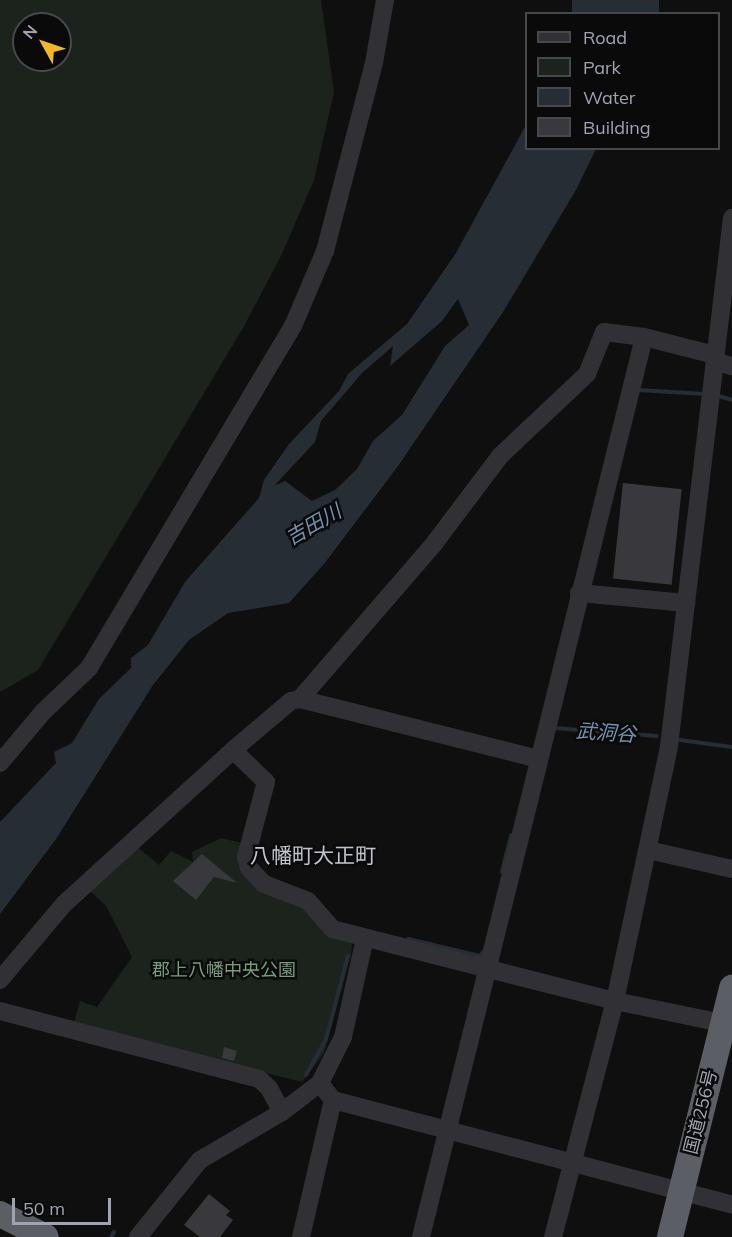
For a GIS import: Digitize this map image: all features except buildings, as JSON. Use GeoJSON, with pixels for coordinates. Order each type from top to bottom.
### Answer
{"type":"FeatureCollection","features":[{"type":"Feature","properties":{"kind":"highway","name":"国道256号"},"geometry":{"type":"LineString","coordinates":[[670,1237],[727,1025],[732,987]]}},
{"type":"Feature","properties":{"kind":"highway"},"geometry":{"type":"LineString","coordinates":[[0,1214],[46,1237]]}},
{"type":"Feature","properties":{"kind":"street"},"geometry":{"type":"LineString","coordinates":[[0,763],[43,712],[89,668],[292,326],[325,251],[374,63],[385,0]]}},
{"type":"Feature","properties":{"kind":"street"},"geometry":{"type":"LineString","coordinates":[[553,1237],[615,1001],[669,746],[732,218]]}},
{"type":"Feature","properties":{"kind":"street"},"geometry":{"type":"LineString","coordinates":[[300,699],[434,545],[500,456],[587,374],[604,332],[644,337],[715,358],[732,366]]}},
{"type":"Feature","properties":{"kind":"street"},"geometry":{"type":"LineString","coordinates":[[421,1237],[490,967],[538,759],[644,337]]}},
{"type":"Feature","properties":{"kind":"street"},"geometry":{"type":"LineString","coordinates":[[579,593],[687,603]]}},
{"type":"Feature","properties":{"kind":"street"},"geometry":{"type":"LineString","coordinates":[[0,980],[64,904],[232,750],[291,701],[300,699],[538,759]]}},
{"type":"Feature","properties":{"kind":"street"},"geometry":{"type":"LineString","coordinates":[[232,750],[266,782],[246,857],[249,868],[264,884],[308,901],[332,929],[490,967],[615,1001],[727,1025]]}},
{"type":"Feature","properties":{"kind":"street"},"geometry":{"type":"LineString","coordinates":[[648,850],[732,869]]}},
{"type":"Feature","properties":{"kind":"street"},"geometry":{"type":"LineString","coordinates":[[138,1237],[200,1160],[282,1112],[320,1083],[343,1037],[365,938]]}},
{"type":"Feature","properties":{"kind":"street"},"geometry":{"type":"LineString","coordinates":[[0,1011],[259,1079],[270,1088],[282,1112]]}},
{"type":"Feature","properties":{"kind":"street"},"geometry":{"type":"LineString","coordinates":[[320,1083],[333,1100],[447,1132],[732,1205]]}},
{"type":"Feature","properties":{"kind":"street"},"geometry":{"type":"LineString","coordinates":[[301,1237],[333,1100]]}},
{"type":"Feature","properties":{"kind":"green space"},"geometry":{"type":"Polygon","coordinates":[[[0,0],[321,0],[334,92],[314,180],[281,256],[243,328],[38,670],[0,692],[0,0]]]}},
{"type":"Feature","properties":{"kind":"green space","name":"郡上八幡中央公園"},"geometry":{"type":"Polygon","coordinates":[[[221,838],[246,844],[242,858],[352,941],[351,955],[324,1053],[302,1082],[73,1026],[80,1001],[97,1007],[132,957],[106,906],[87,888],[134,844],[159,865],[171,851],[193,862],[192,852],[221,838]]]}},
{"type":"Feature","properties":{"kind":"water"},"geometry":{"type":"Polygon","coordinates":[[[572,0],[659,0],[659,12],[572,12],[572,0]]]}},
{"type":"Feature","properties":{"kind":"water","name":"吉田川"},"geometry":{"type":"Polygon","coordinates":[[[525,127],[525,150],[596,150],[576,190],[503,312],[398,466],[324,564],[289,603],[228,613],[189,640],[153,685],[56,839],[0,914],[0,822],[56,763],[54,752],[72,743],[99,699],[131,668],[131,658],[148,645],[185,582],[259,498],[264,480],[289,444],[339,391],[348,374],[407,324],[456,253],[525,127]],[[458,299],[442,321],[390,366],[393,346],[362,373],[321,421],[315,442],[274,486],[285,481],[312,501],[335,490],[357,469],[373,441],[402,415],[445,346],[469,325],[458,299]]]}},
{"type":"Feature","properties":{"kind":"waterway"},"geometry":{"type":"LineString","coordinates":[[638,390],[705,394]]}},
{"type":"Feature","properties":{"kind":"waterway"},"geometry":{"type":"LineString","coordinates":[[715,395],[732,400]]}},
{"type":"Feature","properties":{"kind":"waterway","name":"武洞谷"},"geometry":{"type":"LineString","coordinates":[[555,728],[657,736]]}},
{"type":"Feature","properties":{"kind":"waterway","name":"武洞谷"},"geometry":{"type":"LineString","coordinates":[[680,740],[732,747]]}},
{"type":"Feature","properties":{"kind":"waterway"},"geometry":{"type":"LineString","coordinates":[[502,872],[511,835]]}},
{"type":"Feature","properties":{"kind":"waterway"},"geometry":{"type":"LineString","coordinates":[[408,939],[480,956],[483,952]]}},
{"type":"Feature","properties":{"kind":"waterway"},"geometry":{"type":"LineString","coordinates":[[306,1075],[326,1039],[348,956]]}},
{"type":"Feature","properties":{"kind":"waterway"},"geometry":{"type":"LineString","coordinates":[[111,1237],[114,1232]]}},
{"type":"Feature","properties":{"kind":"district","name":"八幡町大正町"},"geometry":{"type":"Point","coordinates":[313,855]}}]}
